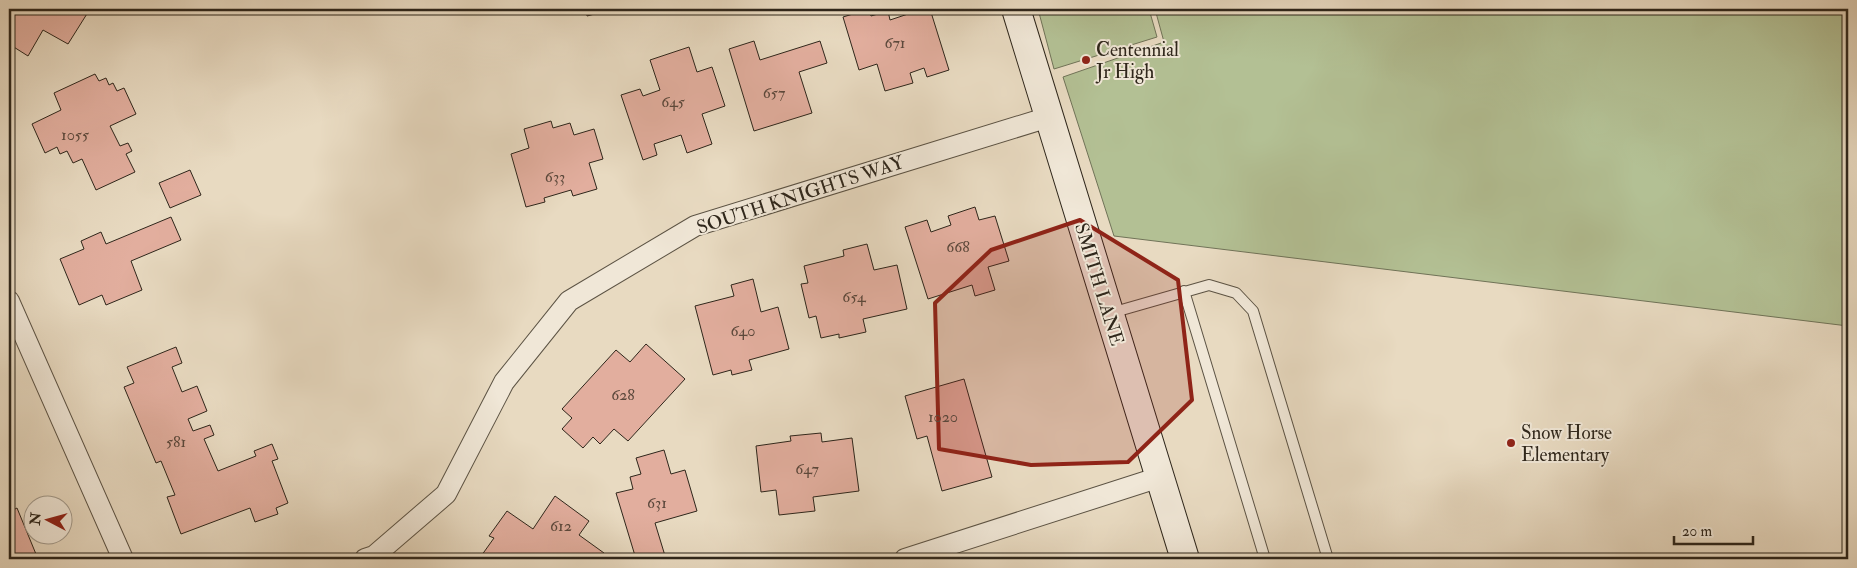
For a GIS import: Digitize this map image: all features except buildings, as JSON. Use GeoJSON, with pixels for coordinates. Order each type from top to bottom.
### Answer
{"type":"FeatureCollection","features":[{"type":"Feature","properties":{"kind":"street","name":"SMITH LANE"},"geometry":{"type":"LineString","coordinates":[[1016,9],[1185,559]]}},
{"type":"Feature","properties":{"kind":"street","name":"SOUTH KNIGHTS WAY"},"geometry":{"type":"LineString","coordinates":[[366,559],[374,556],[446,494],[504,382],[568,301],[694,226],[1049,117]]}},
{"type":"Feature","properties":{"kind":"street"},"geometry":{"type":"LineString","coordinates":[[9,301],[123,559]]}},
{"type":"Feature","properties":{"kind":"street"},"geometry":{"type":"LineString","coordinates":[[904,559],[1160,477]]}},
{"type":"Feature","properties":{"kind":"lane"},"geometry":{"type":"LineString","coordinates":[[1109,313],[1209,285],[1236,294],[1252,311],[1328,559]]}},
{"type":"Feature","properties":{"kind":"lane"},"geometry":{"type":"LineString","coordinates":[[1184,291],[1265,559]]}},
{"type":"Feature","properties":{"kind":"highlighted area"},"geometry":{"type":"Polygon","coordinates":[[[1080,220],[1178,280],[1192,400],[1128,462],[1031,465],[939,449],[935,303],[991,250],[1080,220]]]}},
{"type":"Feature","properties":{"kind":"green space","name":"Centennial Jr High"},"geometry":{"type":"Polygon","coordinates":[[[1038,9],[1149,9],[1157,37],[1054,69],[1038,9]]]}},
{"type":"Feature","properties":{"kind":"green space"},"geometry":{"type":"Polygon","coordinates":[[[1155,9],[1848,9],[1848,326],[1114,236],[1063,77],[1164,42],[1155,9]]]}},
{"type":"Feature","properties":{"kind":"place","name":"Centennial Jr High"},"geometry":{"type":"Point","coordinates":[1086,60]}},
{"type":"Feature","properties":{"kind":"place","name":"Snow Horse Elementary"},"geometry":{"type":"Point","coordinates":[1511,443]}}]}
